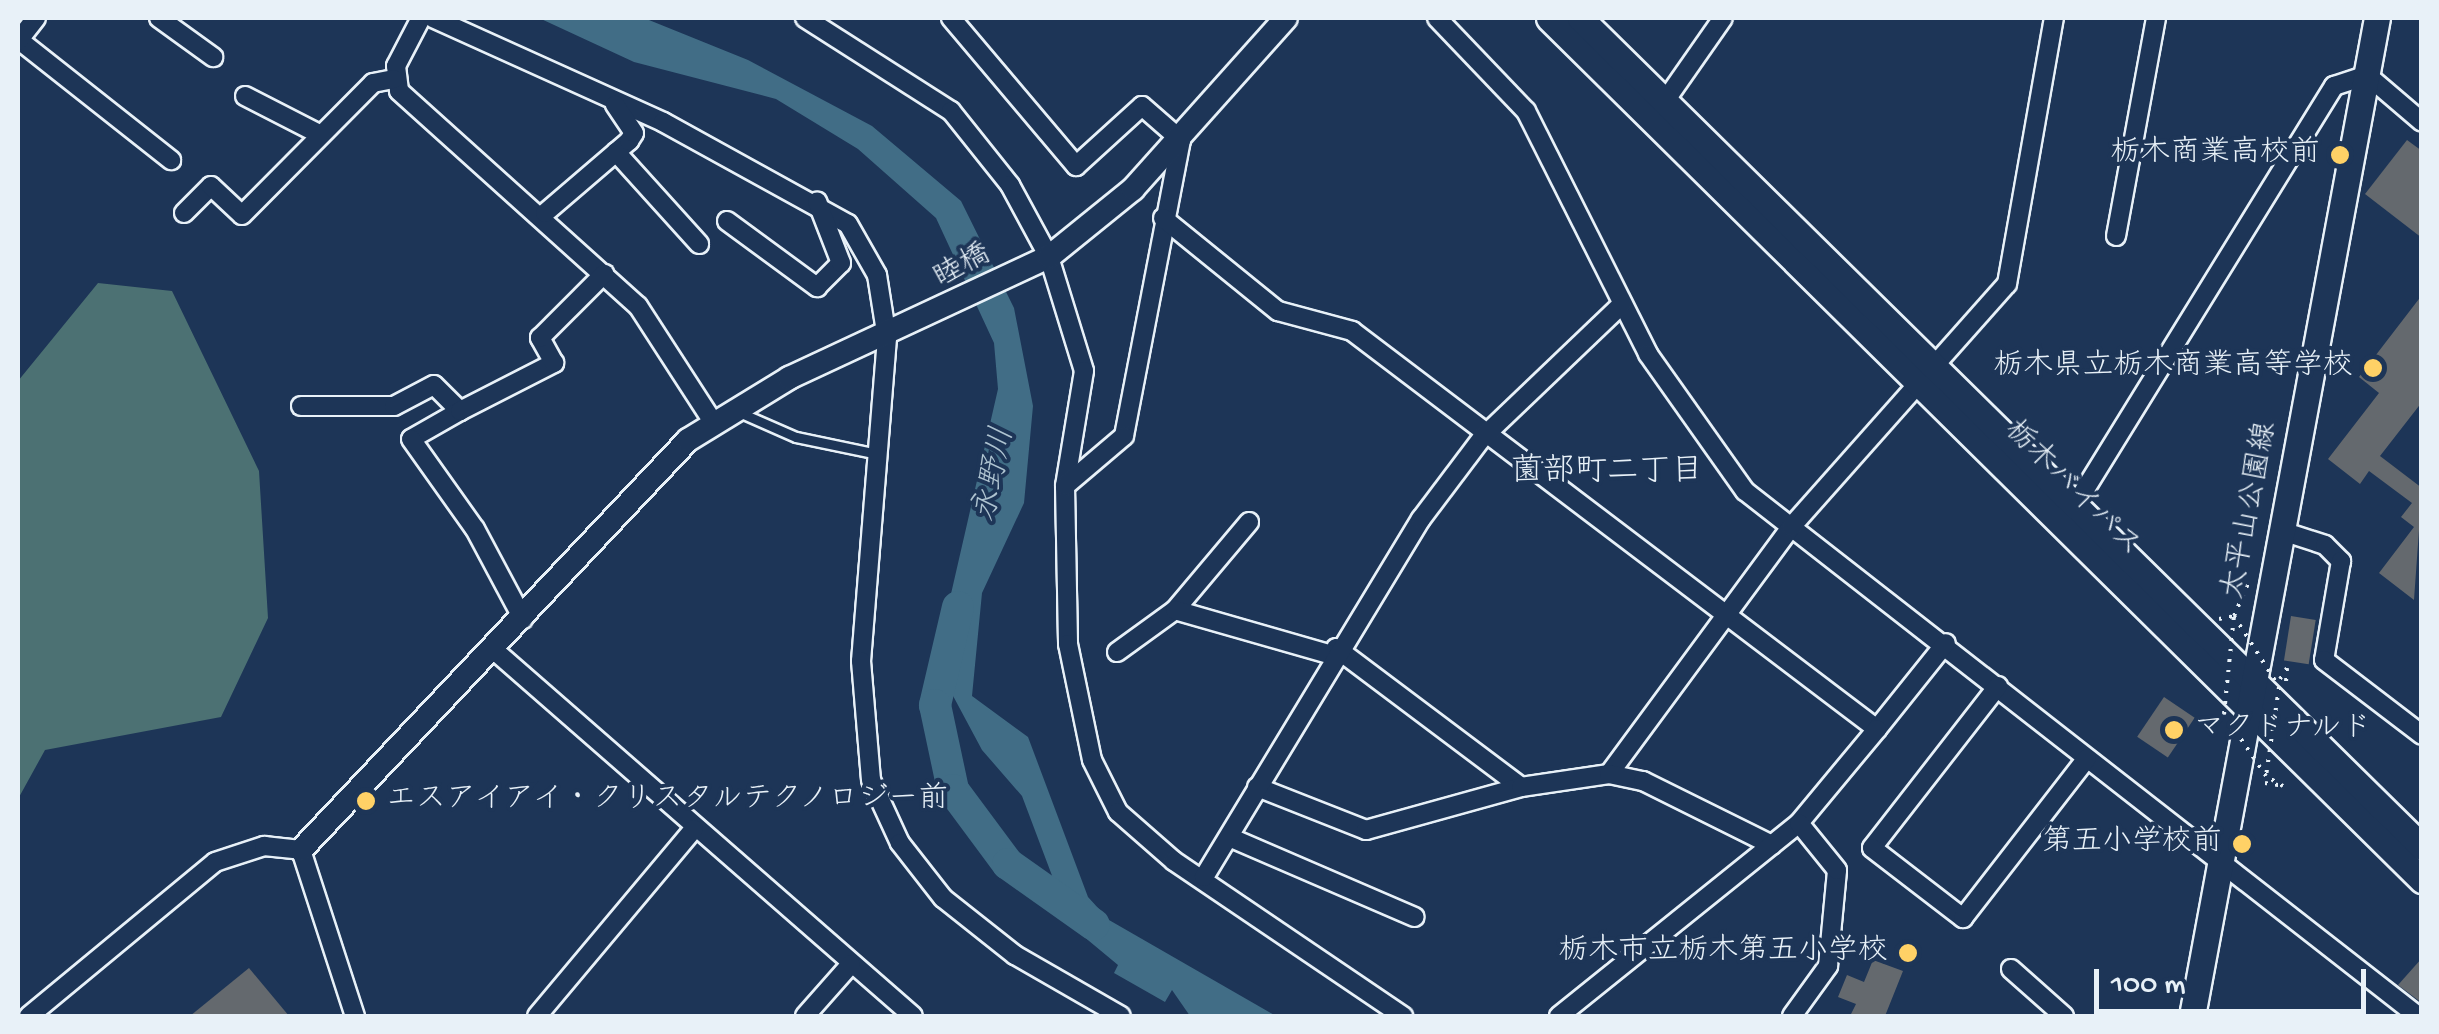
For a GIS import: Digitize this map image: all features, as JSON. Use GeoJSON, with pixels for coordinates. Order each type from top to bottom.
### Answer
{"type":"FeatureCollection","features":[{"type":"Feature","properties":{"kind":"main road","name":"栃木バイパス"},"geometry":{"type":"LineString","coordinates":[[1549,18],[2068,516],[2272,685],[2422,847]]}},
{"type":"Feature","properties":{"kind":"main road","name":"栃木バイパス"},"geometry":{"type":"LineString","coordinates":[[1580,18],[1926,377]]}},
{"type":"Feature","properties":{"kind":"main road","name":"太平山公園線"},"geometry":{"type":"LineString","coordinates":[[2192,1016],[2222,856],[2236,714],[2272,685],[2282,532],[2378,18]]}},
{"type":"Feature","properties":{"kind":"main road","name":"栃木バイパス"},"geometry":{"type":"LineString","coordinates":[[2068,516],[2236,714],[2422,880]]}},
{"type":"Feature","properties":{"kind":"street"},"geometry":{"type":"LineString","coordinates":[[36,18],[18,40],[171,160]]}},
{"type":"Feature","properties":{"kind":"street"},"geometry":{"type":"LineString","coordinates":[[159,18],[213,57]]}},
{"type":"Feature","properties":{"kind":"street"},"geometry":{"type":"LineString","coordinates":[[394,79],[421,18]]}},
{"type":"Feature","properties":{"kind":"street"},"geometry":{"type":"LineString","coordinates":[[433,18],[817,201],[848,224],[877,275],[887,338],[861,705],[884,814],[916,870],[976,928],[1121,1016]]}},
{"type":"Feature","properties":{"kind":"street"},"geometry":{"type":"LineString","coordinates":[[805,18],[951,111],[1010,185],[1042,261],[1084,371],[1065,486],[1068,644],[1092,760],[1131,826],[1403,1016]]}},
{"type":"Feature","properties":{"kind":"street"},"geometry":{"type":"LineString","coordinates":[[951,18],[1076,166],[1142,106],[1181,140],[1124,436],[1065,486]]}},
{"type":"Feature","properties":{"kind":"street","name":"睦橋"},"geometry":{"type":"LineString","coordinates":[[300,850],[523,619],[629,498],[713,422],[1042,261],[1181,140],[1286,18]]}},
{"type":"Feature","properties":{"kind":"street"},"geometry":{"type":"LineString","coordinates":[[1438,18],[1526,111],[1596,236],[1622,304],[1746,491],[1946,643],[2087,758],[2222,856],[2417,1016]]}},
{"type":"Feature","properties":{"kind":"street"},"geometry":{"type":"LineString","coordinates":[[1664,101],[1723,18]]}},
{"type":"Feature","properties":{"kind":"street"},"geometry":{"type":"LineString","coordinates":[[1608,774],[1790,526],[2007,284],[2054,18]]}},
{"type":"Feature","properties":{"kind":"street"},"geometry":{"type":"LineString","coordinates":[[2116,236],[2156,18]]}},
{"type":"Feature","properties":{"kind":"street"},"geometry":{"type":"LineString","coordinates":[[2068,516],[2256,200],[2334,86],[2367,75],[2422,122]]}},
{"type":"Feature","properties":{"kind":"street"},"geometry":{"type":"LineString","coordinates":[[184,213],[211,186],[242,215],[372,83],[394,79]]}},
{"type":"Feature","properties":{"kind":"street"},"geometry":{"type":"LineString","coordinates":[[394,79],[408,102],[545,214],[662,336],[713,422]]}},
{"type":"Feature","properties":{"kind":"street"},"geometry":{"type":"LineString","coordinates":[[244,96],[321,134]]}},
{"type":"Feature","properties":{"kind":"street"},"geometry":{"type":"LineString","coordinates":[[545,214],[634,133],[614,104]]}},
{"type":"Feature","properties":{"kind":"street"},"geometry":{"type":"LineString","coordinates":[[616,152],[698,244]]}},
{"type":"Feature","properties":{"kind":"street"},"geometry":{"type":"LineString","coordinates":[[727,222],[817,288],[841,264],[817,201]]}},
{"type":"Feature","properties":{"kind":"street"},"geometry":{"type":"LineString","coordinates":[[1164,218],[1278,310],[1352,332],[1482,438],[1876,729]]}},
{"type":"Feature","properties":{"kind":"street"},"geometry":{"type":"LineString","coordinates":[[523,619],[475,528],[411,439],[554,363],[540,338],[604,274]]}},
{"type":"Feature","properties":{"kind":"street"},"geometry":{"type":"LineString","coordinates":[[1204,877],[1334,652],[1482,438],[1622,304]]}},
{"type":"Feature","properties":{"kind":"street"},"geometry":{"type":"LineString","coordinates":[[301,406],[394,406],[434,385],[460,411]]}},
{"type":"Feature","properties":{"kind":"street"},"geometry":{"type":"LineString","coordinates":[[1117,652],[1175,610],[1249,522]]}},
{"type":"Feature","properties":{"kind":"street"},"geometry":{"type":"LineString","coordinates":[[2282,532],[2325,545],[2341,561],[2324,660],[2422,735]]}},
{"type":"Feature","properties":{"kind":"street"},"geometry":{"type":"LineString","coordinates":[[1175,610],[1334,652],[1521,787]]}},
{"type":"Feature","properties":{"kind":"street"},"geometry":{"type":"LineString","coordinates":[[1559,1016],[1799,823],[1946,643]]}},
{"type":"Feature","properties":{"kind":"street"},"geometry":{"type":"LineString","coordinates":[[494,650],[694,829],[913,1016]]}},
{"type":"Feature","properties":{"kind":"street"},"geometry":{"type":"LineString","coordinates":[[1998,686],[1872,848],[1963,918],[2087,758]]}},
{"type":"Feature","properties":{"kind":"street"},"geometry":{"type":"LineString","coordinates":[[1258,787],[1366,830],[1521,787],[1608,774],[1643,781],[1772,845]]}},
{"type":"Feature","properties":{"kind":"street"},"geometry":{"type":"LineString","coordinates":[[1792,1016],[1828,966],[1837,870],[1799,823]]}},
{"type":"Feature","properties":{"kind":"street"},"geometry":{"type":"LineString","coordinates":[[537,1016],[694,829]]}},
{"type":"Feature","properties":{"kind":"street"},"geometry":{"type":"LineString","coordinates":[[1230,836],[1415,917]]}},
{"type":"Feature","properties":{"kind":"street"},"geometry":{"type":"LineString","coordinates":[[29,1016],[215,862],[264,846],[300,850],[355,1016]]}},
{"type":"Feature","properties":{"kind":"street"},"geometry":{"type":"LineString","coordinates":[[804,1016],[851,964]]}},
{"type":"Feature","properties":{"kind":"street"},"geometry":{"type":"LineString","coordinates":[[2010,969],[2064,1016]]}},
{"type":"Feature","properties":{"kind":"lane"},"geometry":{"type":"LineString","coordinates":[[734,409],[796,438],[881,454]]}},
{"type":"Feature","properties":{"kind":"path"},"geometry":{"type":"LineString","coordinates":[[2234,616],[2272,685],[2265,780],[2236,714],[2234,616],[2256,564]]}},
{"type":"Feature","properties":{"kind":"path"},"geometry":{"type":"LineString","coordinates":[[2203,608],[2218,619],[2234,616]]}},
{"type":"Feature","properties":{"kind":"path"},"geometry":{"type":"LineString","coordinates":[[2212,701],[2236,714]]}},
{"type":"Feature","properties":{"kind":"path"},"geometry":{"type":"LineString","coordinates":[[2222,732],[2236,714]]}},
{"type":"Feature","properties":{"kind":"green space"},"geometry":{"type":"Polygon","coordinates":[[[98,283],[172,291],[259,471],[268,618],[221,717],[45,750],[18,799],[18,381],[98,283]]]}},
{"type":"Feature","properties":{"kind":"water"},"geometry":{"type":"Polygon","coordinates":[[[539,18],[644,18],[748,60],[872,126],[961,201],[1014,308],[1033,406],[1024,503],[982,593],[972,696],[1028,737],[1088,897],[1109,920],[1276,1016],[1190,1016],[1172,990],[1165,1002],[1114,973],[1118,965],[1071,926],[1022,796],[982,750],[944,679],[945,620],[998,389],[994,343],[936,218],[858,149],[776,99],[634,62],[539,18]]]}},
{"type":"Feature","properties":{"kind":"building"},"geometry":{"type":"Polygon","coordinates":[[[2407,140],[2422,151],[2422,238],[2365,194],[2407,140]]]}},
{"type":"Feature","properties":{"kind":"building"},"geometry":{"type":"Polygon","coordinates":[[[2422,295],[2422,402],[2380,456],[2422,488],[2414,600],[2379,573],[2414,527],[2401,517],[2412,503],[2369,471],[2360,484],[2328,459],[2379,393],[2359,377],[2422,295]]]}},
{"type":"Feature","properties":{"kind":"building"},"geometry":{"type":"Polygon","coordinates":[[[2291,616],[2316,620],[2309,664],[2284,660],[2291,616]]]}},
{"type":"Feature","properties":{"kind":"building"},"geometry":{"type":"Polygon","coordinates":[[[2164,697],[2195,718],[2168,757],[2137,737],[2164,697]]]}},
{"type":"Feature","properties":{"kind":"building"},"geometry":{"type":"Polygon","coordinates":[[[2422,958],[2422,1003],[2398,985],[2422,958]]]}},
{"type":"Feature","properties":{"kind":"building"},"geometry":{"type":"Polygon","coordinates":[[[1873,960],[1903,971],[1885,1016],[1850,1016],[1856,1004],[1838,997],[1847,975],[1864,982],[1873,960]]]}},
{"type":"Feature","properties":{"kind":"building"},"geometry":{"type":"Polygon","coordinates":[[[249,968],[289,1016],[190,1016],[249,968]]]}},
{"type":"Feature","properties":{"kind":"waterway","name":"永野川"},"geometry":{"type":"LineString","coordinates":[[958,607],[935,705],[953,790],[1008,864],[1094,925]]}},
{"type":"Feature","properties":{"kind":"place","name":"栃木商業高校前"},"geometry":{"type":"Point","coordinates":[2340,155]}},
{"type":"Feature","properties":{"kind":"place","name":"栃木県立栃木商業高等学校"},"geometry":{"type":"Point","coordinates":[2373,368]}},
{"type":"Feature","properties":{"kind":"place","name":"マクドナルド"},"geometry":{"type":"Point","coordinates":[2174,730]}},
{"type":"Feature","properties":{"kind":"place","name":"エスアイアイ・クリスタルテクノロジー前"},"geometry":{"type":"Point","coordinates":[366,801]}},
{"type":"Feature","properties":{"kind":"place","name":"第五小学校前"},"geometry":{"type":"Point","coordinates":[2242,844]}},
{"type":"Feature","properties":{"kind":"place","name":"栃木市立栃木第五小学校"},"geometry":{"type":"Point","coordinates":[1908,953]}},
{"type":"Feature","properties":{"kind":"district","name":"薗部町二丁目"},"geometry":{"type":"Point","coordinates":[1607,473]}}]}
